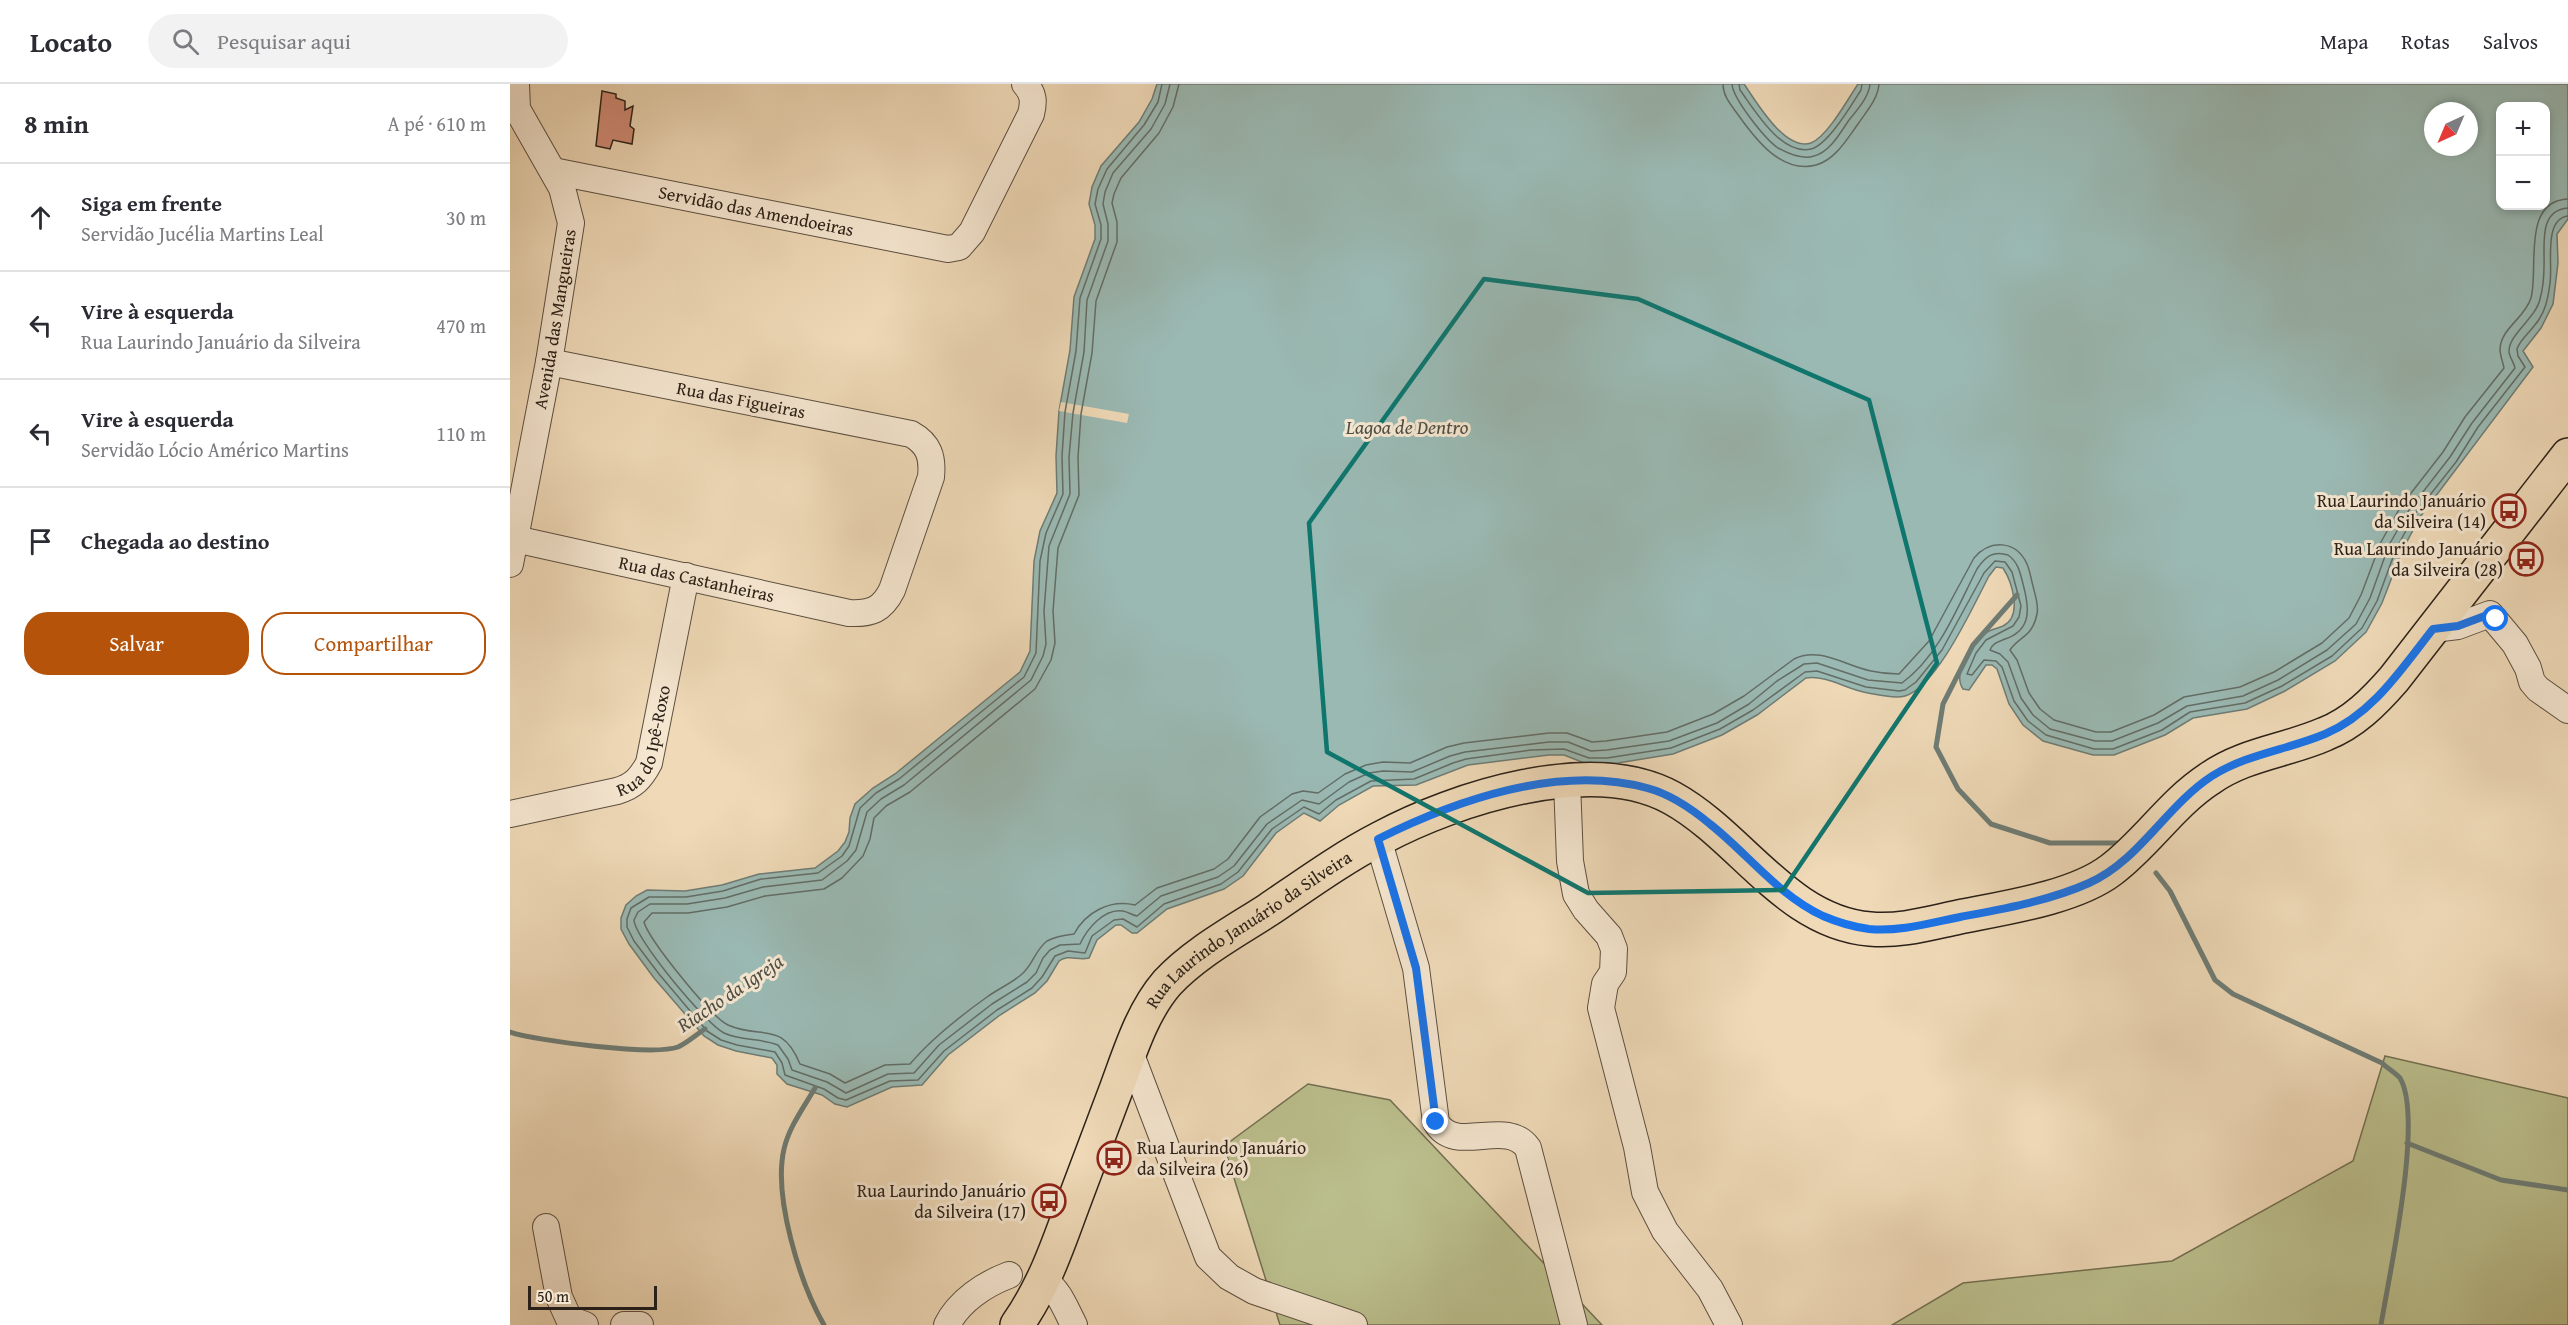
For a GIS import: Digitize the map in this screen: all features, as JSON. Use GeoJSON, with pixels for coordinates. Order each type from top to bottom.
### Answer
{"type":"FeatureCollection","features":[{"type":"Feature","properties":{"kind":"main road","name":"Rua Laurindo Januário da Silveira"},"geometry":{"type":"LineString","coordinates":[[1019,1324],[1045,1281],[1130,1052],[1154,1002],[1168,983],[1188,964],[1378,839],[1414,821],[1489,795],[1567,782],[1603,781],[1650,789],[1669,797],[1709,823],[1780,888],[1821,915],[1868,929],[1893,929],[1920,925],[2008,908],[2068,891],[2107,874],[2187,796],[2210,777],[2251,757],[2326,734],[2364,710],[2394,679],[2568,456]]}},
{"type":"Feature","properties":{"kind":"street","name":"Avenida das Mangueiras"},"geometry":{"type":"LineString","coordinates":[[512,551],[549,362],[571,223],[568,206],[553,171],[517,109],[516,84]]}},
{"type":"Feature","properties":{"kind":"street","name":"Servidão das Amendoeiras"},"geometry":{"type":"LineString","coordinates":[[553,171],[948,249],[959,247],[972,232],[1031,114],[1034,102],[1028,87]]}},
{"type":"Feature","properties":{"kind":"street","name":"Rua das Figueiras"},"geometry":{"type":"LineString","coordinates":[[549,362],[911,434],[920,439],[928,449],[932,462],[931,477],[892,590],[886,602],[878,610]]}},
{"type":"Feature","properties":{"kind":"street","name":"Rua das Castanheiras"},"geometry":{"type":"LineString","coordinates":[[512,551],[686,576],[849,612],[866,614],[878,610]]}},
{"type":"Feature","properties":{"kind":"street","name":"Rua do Ipê-Roxo"},"geometry":{"type":"LineString","coordinates":[[510,814],[617,791],[628,787],[644,773],[650,763],[686,576]]}},
{"type":"Feature","properties":{"kind":"street"},"geometry":{"type":"LineString","coordinates":[[2433,629],[2458,626],[2490,614],[2515,644],[2529,668],[2532,682],[2538,689],[2568,710]]}},
{"type":"Feature","properties":{"kind":"street"},"geometry":{"type":"LineString","coordinates":[[1567,782],[1570,861],[1576,894],[1586,910],[1609,936],[1614,949],[1613,972],[1605,984],[1601,1008],[1637,1147],[1645,1192],[1665,1231],[1710,1289],[1729,1325]]}},
{"type":"Feature","properties":{"kind":"street"},"geometry":{"type":"LineString","coordinates":[[1378,839],[1416,968],[1436,1122],[1442,1132],[1451,1136],[1511,1135],[1523,1140],[1528,1148],[1574,1325]]}},
{"type":"Feature","properties":{"kind":"street"},"geometry":{"type":"LineString","coordinates":[[1130,1052],[1208,1257],[1229,1277],[1254,1291],[1354,1325]]}},
{"type":"Feature","properties":{"kind":"street"},"geometry":{"type":"LineString","coordinates":[[546,1227],[559,1297],[569,1319],[585,1325]]}},
{"type":"Feature","properties":{"kind":"street"},"geometry":{"type":"LineString","coordinates":[[947,1325],[975,1292],[1009,1275]]}},
{"type":"Feature","properties":{"kind":"street"},"geometry":{"type":"LineString","coordinates":[[1045,1281],[1055,1288],[1074,1325]]}},
{"type":"Feature","properties":{"kind":"street"},"geometry":{"type":"LineString","coordinates":[[624,1325],[640,1325]]}},
{"type":"Feature","properties":{"kind":"highlighted area"},"geometry":{"type":"Polygon","coordinates":[[[1484,279],[1638,299],[1869,400],[1937,663],[1783,890],[1588,893],[1327,752],[1309,523],[1484,279]]]}},
{"type":"Feature","properties":{"kind":"green space"},"geometry":{"type":"Polygon","coordinates":[[[2385,1056],[2568,1098],[2568,1325],[1892,1325],[1963,1283],[2172,1261],[2353,1161],[2385,1056]]]}},
{"type":"Feature","properties":{"kind":"green space"},"geometry":{"type":"Polygon","coordinates":[[[1308,1084],[1390,1100],[1602,1325],[1280,1325],[1224,1146],[1308,1084]]]}},
{"type":"Feature","properties":{"kind":"water","name":"Lagoa de Dentro"},"geometry":{"type":"Polygon","coordinates":[[[1157,84],[1744,84],[1772,123],[1791,140],[1801,144],[1811,143],[1824,133],[1858,84],[2568,84],[2568,219],[2557,234],[2558,263],[2553,304],[2541,328],[2523,351],[2533,367],[2420,517],[2402,551],[2382,603],[2366,632],[2335,661],[2285,691],[2247,709],[2193,718],[2165,735],[2114,755],[2093,755],[2043,741],[2023,725],[2009,704],[1997,669],[1992,665],[1986,665],[1969,690],[1963,689],[1960,683],[1962,668],[1973,646],[1985,634],[2003,626],[2013,615],[2014,598],[2010,582],[2003,568],[1996,567],[1942,661],[1930,677],[1905,696],[1882,696],[1822,679],[1806,678],[1757,715],[1722,735],[1673,754],[1618,763],[1587,764],[1564,755],[1549,755],[1468,765],[1416,785],[1373,786],[1339,805],[1320,821],[1304,813],[1276,833],[1243,876],[1224,889],[1167,909],[1137,933],[1116,925],[1097,940],[1089,958],[1066,958],[1059,961],[1047,981],[1035,993],[1000,1015],[948,1055],[922,1085],[892,1087],[847,1107],[835,1104],[822,1095],[787,1084],[777,1074],[777,1065],[772,1058],[736,1051],[718,1045],[704,1036],[654,978],[629,944],[621,929],[621,918],[626,905],[647,890],[685,891],[722,885],[759,874],[815,868],[838,851],[845,842],[855,804],[1020,672],[1030,651],[1034,561],[1040,531],[1057,493],[1056,456],[1059,411],[1070,350],[1074,297],[1095,239],[1095,225],[1089,204],[1092,187],[1101,166],[1139,122],[1152,99],[1157,84]]]}},
{"type":"Feature","properties":{"kind":"pier"},"geometry":{"type":"Polygon","coordinates":[[[1061,402],[1129,414],[1127,423],[1059,411],[1061,402]]]}},
{"type":"Feature","properties":{"kind":"building"},"geometry":{"type":"Polygon","coordinates":[[[602,91],[616,94],[616,98],[625,101],[625,110],[633,106],[630,126],[634,129],[632,144],[613,140],[610,149],[596,146],[602,91]]]}},
{"type":"Feature","properties":{"kind":"waterway"},"geometry":{"type":"LineString","coordinates":[[2017,595],[1973,645],[1943,704],[1936,747],[1958,789],[1991,824],[2050,843],[2117,843]]}},
{"type":"Feature","properties":{"kind":"waterway"},"geometry":{"type":"LineString","coordinates":[[2156,873],[2170,891],[2215,980],[2233,994],[2382,1063],[2400,1078],[2406,1098],[2407,1161],[2381,1325]]}},
{"type":"Feature","properties":{"kind":"waterway","name":"Riacho da Igreja"},"geometry":{"type":"LineString","coordinates":[[510,1032],[568,1043],[645,1050],[678,1047],[705,1029]]}},
{"type":"Feature","properties":{"kind":"waterway"},"geometry":{"type":"LineString","coordinates":[[815,1088],[797,1117],[786,1141],[782,1191],[785,1215],[798,1264],[824,1325]]}},
{"type":"Feature","properties":{"kind":"waterway"},"geometry":{"type":"LineString","coordinates":[[2407,1143],[2501,1180],[2568,1190]]}},
{"type":"Feature","properties":{"kind":"place","name":"Rua Laurindo Januário da Silveira (14)"},"geometry":{"type":"Point","coordinates":[2509,511]}},
{"type":"Feature","properties":{"kind":"place","name":"Rua Laurindo Januário da Silveira (28)"},"geometry":{"type":"Point","coordinates":[2526,559]}},
{"type":"Feature","properties":{"kind":"place","name":"Rua Laurindo Januário da Silveira (26)"},"geometry":{"type":"Point","coordinates":[1114,1158]}},
{"type":"Feature","properties":{"kind":"place","name":"Rua Laurindo Januário da Silveira (17)"},"geometry":{"type":"Point","coordinates":[1049,1201]}},
{"type":"Feature","properties":{"kind":"route"},"geometry":{"type":"LineString","coordinates":[[1436,1122],[1416,968],[1378,839],[1414,821],[1489,795],[1533,786],[1582,781],[1628,784],[1650,789],[1689,809],[1727,838],[1780,888],[1821,915],[1868,929],[1893,929],[1920,925],[2008,908],[2068,891],[2107,874],[2122,862],[2175,807],[2210,777],[2251,757],[2326,734],[2364,710],[2394,679],[2433,629],[2458,626],[2490,614],[2496,619]]}}]}
